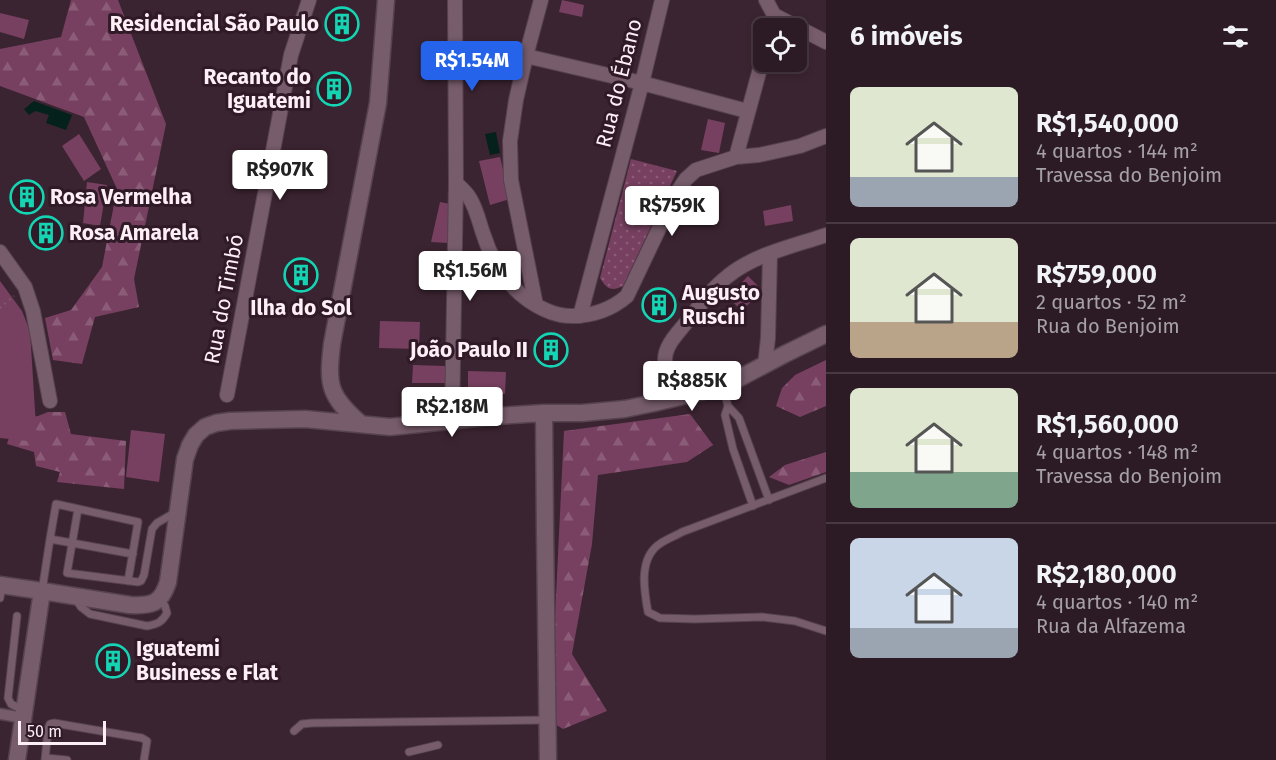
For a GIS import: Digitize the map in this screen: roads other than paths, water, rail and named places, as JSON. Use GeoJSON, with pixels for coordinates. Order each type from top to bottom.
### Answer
{"type":"FeatureCollection","features":[{"type":"Feature","properties":{"kind":"street","name":"Rua do Timbó"},"geometry":{"type":"LineString","coordinates":[[227,395],[291,55],[309,0]]}},
{"type":"Feature","properties":{"kind":"street"},"geometry":{"type":"LineString","coordinates":[[361,424],[346,411],[336,398],[330,384],[330,364],[334,332],[378,103],[386,0]]}},
{"type":"Feature","properties":{"kind":"street"},"geometry":{"type":"LineString","coordinates":[[452,421],[456,183],[455,0]]}},
{"type":"Feature","properties":{"kind":"street"},"geometry":{"type":"LineString","coordinates":[[536,305],[511,180],[510,141],[516,100],[541,0]]}},
{"type":"Feature","properties":{"kind":"street","name":"Rua do Ébano"},"geometry":{"type":"LineString","coordinates":[[580,316],[662,0]]}},
{"type":"Feature","properties":{"kind":"street"},"geometry":{"type":"LineString","coordinates":[[766,0],[771,18]]}},
{"type":"Feature","properties":{"kind":"street"},"geometry":{"type":"LineString","coordinates":[[807,35],[826,42]]}},
{"type":"Feature","properties":{"kind":"street"},"geometry":{"type":"LineString","coordinates":[[526,56],[642,83],[747,111]]}},
{"type":"Feature","properties":{"kind":"street"},"geometry":{"type":"LineString","coordinates":[[736,157],[759,72]]}},
{"type":"Feature","properties":{"kind":"street"},"geometry":{"type":"LineString","coordinates":[[456,183],[469,196],[494,261],[506,279],[521,295],[536,305],[566,316],[580,316],[603,311],[617,305],[627,296],[674,197],[686,179],[696,170],[736,157],[759,155],[800,146],[826,136]]}},
{"type":"Feature","properties":{"kind":"street"},"geometry":{"type":"LineString","coordinates":[[685,396],[668,371],[665,361],[666,352],[670,342],[715,288],[728,275],[745,264],[826,235]]}},
{"type":"Feature","properties":{"kind":"street"},"geometry":{"type":"LineString","coordinates":[[0,252],[25,287],[33,311],[50,401]]}},
{"type":"Feature","properties":{"kind":"street"},"geometry":{"type":"LineString","coordinates":[[765,364],[770,254]]}},
{"type":"Feature","properties":{"kind":"street"},"geometry":{"type":"LineString","coordinates":[[1,590],[42,591],[143,606],[160,599],[168,582],[185,459],[189,445],[205,427],[216,423],[305,419],[390,427],[497,416],[624,409],[722,386],[826,334]]}},
{"type":"Feature","properties":{"kind":"street"},"geometry":{"type":"LineString","coordinates":[[767,345],[775,352],[785,354]]}},
{"type":"Feature","properties":{"kind":"street"},"geometry":{"type":"LineString","coordinates":[[544,413],[548,760]]}},
{"type":"Feature","properties":{"kind":"street"},"geometry":{"type":"LineString","coordinates":[[17,760],[42,591]]}},
{"type":"Feature","properties":{"kind":"street"},"geometry":{"type":"LineString","coordinates":[[0,714],[24,714]]}},
{"type":"Feature","properties":{"kind":"lane"},"geometry":{"type":"LineString","coordinates":[[722,386],[728,406],[739,418],[769,500]]}},
{"type":"Feature","properties":{"kind":"lane"},"geometry":{"type":"LineString","coordinates":[[728,406],[725,415],[730,438],[753,506]]}},
{"type":"Feature","properties":{"kind":"lane"},"geometry":{"type":"LineString","coordinates":[[826,478],[682,532],[659,544],[648,556],[645,570],[648,612],[660,618],[762,617],[795,621],[826,631]]}},
{"type":"Feature","properties":{"kind":"lane"},"geometry":{"type":"LineString","coordinates":[[42,591],[56,504],[138,522],[128,581]]}},
{"type":"Feature","properties":{"kind":"lane"},"geometry":{"type":"LineString","coordinates":[[78,509],[67,573],[138,582],[144,575],[152,529],[157,523],[177,512]]}},
{"type":"Feature","properties":{"kind":"lane"},"geometry":{"type":"LineString","coordinates":[[50,538],[133,554]]}},
{"type":"Feature","properties":{"kind":"lane"},"geometry":{"type":"LineString","coordinates":[[17,616],[8,699],[24,714]]}},
{"type":"Feature","properties":{"kind":"lane"},"geometry":{"type":"LineString","coordinates":[[294,731],[302,724],[548,720]]}},
{"type":"Feature","properties":{"kind":"lane"},"geometry":{"type":"LineString","coordinates":[[67,760],[46,759],[50,724],[142,738],[147,741],[144,760]]}},
{"type":"Feature","properties":{"kind":"lane"},"geometry":{"type":"LineString","coordinates":[[410,752],[438,745]]}},
{"type":"Feature","properties":{"kind":"place","name":"Residencial São Paulo"},"geometry":{"type":"Point","coordinates":[342,24]}},
{"type":"Feature","properties":{"kind":"place","name":"Recanto do Iguatemi"},"geometry":{"type":"Point","coordinates":[334,89]}},
{"type":"Feature","properties":{"kind":"place","name":"Rosa Vermelha"},"geometry":{"type":"Point","coordinates":[27,197]}},
{"type":"Feature","properties":{"kind":"place","name":"Rosa Amarela"},"geometry":{"type":"Point","coordinates":[46,233]}},
{"type":"Feature","properties":{"kind":"place","name":"Ilha do Sol"},"geometry":{"type":"Point","coordinates":[301,275]}},
{"type":"Feature","properties":{"kind":"place","name":"Augusto Ruschi"},"geometry":{"type":"Point","coordinates":[659,305]}},
{"type":"Feature","properties":{"kind":"place","name":"João Paulo II"},"geometry":{"type":"Point","coordinates":[551,350]}},
{"type":"Feature","properties":{"kind":"place","name":"Iguatemi Business e Flat"},"geometry":{"type":"Point","coordinates":[113,661]}}]}
